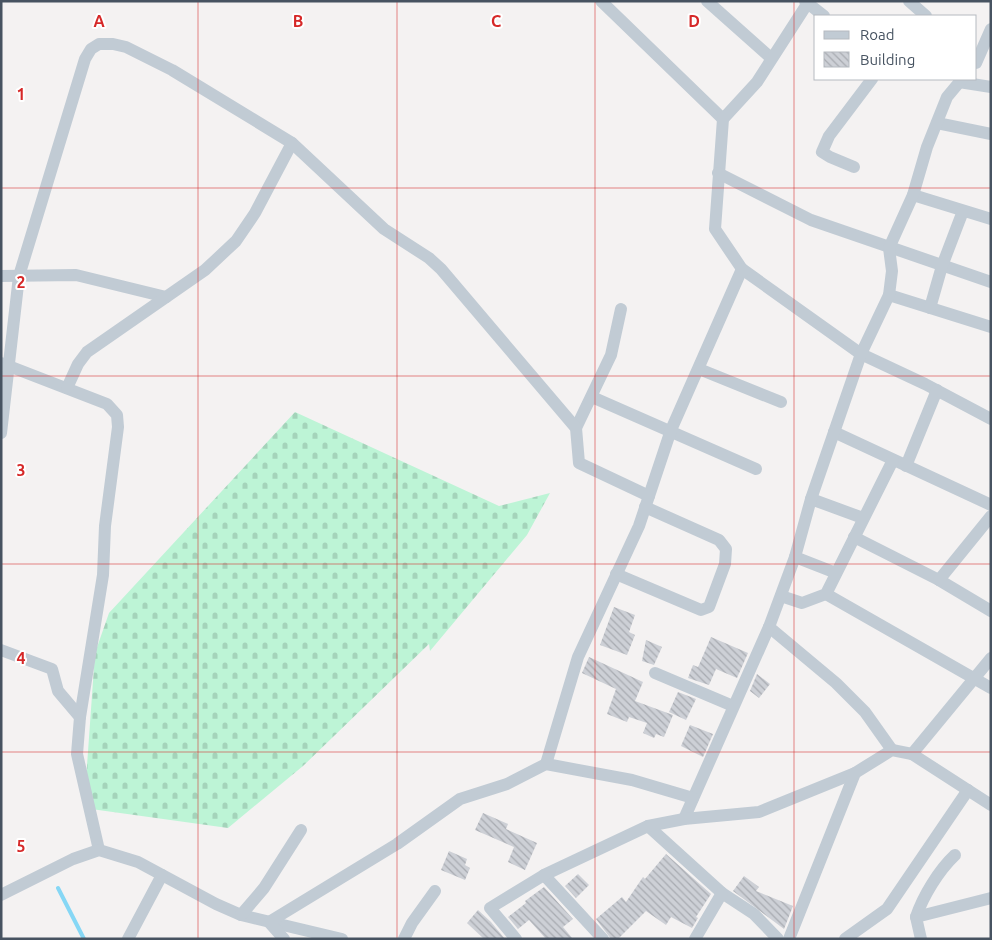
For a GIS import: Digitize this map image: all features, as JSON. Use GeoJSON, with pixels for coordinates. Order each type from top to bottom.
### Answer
{"type":"FeatureCollection","features":[{"type":"Feature","properties":{"kind":"street"},"geometry":{"type":"LineString","coordinates":[[601,1],[723,119]]}},
{"type":"Feature","properties":{"kind":"street"},"geometry":{"type":"LineString","coordinates":[[707,1],[771,58]]}},
{"type":"Feature","properties":{"kind":"street"},"geometry":{"type":"LineString","coordinates":[[909,1],[925,15]]}},
{"type":"Feature","properties":{"kind":"street"},"geometry":{"type":"LineString","coordinates":[[823,15],[807,2],[757,82],[723,119],[715,229],[742,269],[862,354],[937,390],[991,419]]}},
{"type":"Feature","properties":{"kind":"street"},"geometry":{"type":"LineString","coordinates":[[977,60],[991,29]]}},
{"type":"Feature","properties":{"kind":"street"},"geometry":{"type":"LineString","coordinates":[[1,433],[4,364],[19,276],[85,59],[91,48],[99,44],[113,44],[126,47],[172,70],[292,143],[384,229],[428,258],[441,270],[576,428]]}},
{"type":"Feature","properties":{"kind":"street"},"geometry":{"type":"LineString","coordinates":[[854,167],[822,152],[829,136],[871,80]]}},
{"type":"Feature","properties":{"kind":"street"},"geometry":{"type":"LineString","coordinates":[[684,819],[781,596],[834,432],[862,354],[889,295],[892,271],[889,248],[913,195],[927,147],[947,97],[960,80],[991,87]]}},
{"type":"Feature","properties":{"kind":"street"},"geometry":{"type":"LineString","coordinates":[[937,124],[991,134]]}},
{"type":"Feature","properties":{"kind":"street"},"geometry":{"type":"LineString","coordinates":[[67,388],[78,364],[87,352],[205,270],[236,241],[255,213],[292,143]]}},
{"type":"Feature","properties":{"kind":"street"},"geometry":{"type":"LineString","coordinates":[[718,173],[811,220],[991,282]]}},
{"type":"Feature","properties":{"kind":"street"},"geometry":{"type":"LineString","coordinates":[[913,195],[991,219]]}},
{"type":"Feature","properties":{"kind":"street"},"geometry":{"type":"LineString","coordinates":[[930,308],[942,266],[963,211]]}},
{"type":"Feature","properties":{"kind":"street"},"geometry":{"type":"LineString","coordinates":[[546,764],[578,657],[639,526],[671,430],[742,269]]}},
{"type":"Feature","properties":{"kind":"street"},"geometry":{"type":"LineString","coordinates":[[1,276],[76,275],[166,297]]}},
{"type":"Feature","properties":{"kind":"street"},"geometry":{"type":"LineString","coordinates":[[889,295],[991,327]]}},
{"type":"Feature","properties":{"kind":"street"},"geometry":{"type":"LineString","coordinates":[[616,574],[701,610],[709,607],[725,564],[726,549],[719,540],[579,463],[576,428],[612,355],[621,309]]}},
{"type":"Feature","properties":{"kind":"street"},"geometry":{"type":"LineString","coordinates":[[4,364],[107,404],[117,415],[118,427],[105,526],[103,575],[80,717],[77,754],[99,850]]}},
{"type":"Feature","properties":{"kind":"street"},"geometry":{"type":"LineString","coordinates":[[699,369],[781,402]]}},
{"type":"Feature","properties":{"kind":"street"},"geometry":{"type":"LineString","coordinates":[[906,466],[937,390]]}},
{"type":"Feature","properties":{"kind":"street"},"geometry":{"type":"LineString","coordinates":[[592,397],[671,430],[756,469]]}},
{"type":"Feature","properties":{"kind":"street"},"geometry":{"type":"LineString","coordinates":[[834,432],[991,506]]}},
{"type":"Feature","properties":{"kind":"street"},"geometry":{"type":"LineString","coordinates":[[781,596],[802,603],[826,594],[893,460]]}},
{"type":"Feature","properties":{"kind":"street"},"geometry":{"type":"LineString","coordinates":[[811,499],[863,518]]}},
{"type":"Feature","properties":{"kind":"street"},"geometry":{"type":"LineString","coordinates":[[939,580],[991,516]]}},
{"type":"Feature","properties":{"kind":"street"},"geometry":{"type":"LineString","coordinates":[[854,537],[939,580],[991,611]]}},
{"type":"Feature","properties":{"kind":"street"},"geometry":{"type":"LineString","coordinates":[[795,557],[836,573]]}},
{"type":"Feature","properties":{"kind":"street"},"geometry":{"type":"LineString","coordinates":[[826,594],[975,677],[991,688]]}},
{"type":"Feature","properties":{"kind":"street"},"geometry":{"type":"LineString","coordinates":[[769,627],[836,683],[865,712],[892,750]]}},
{"type":"Feature","properties":{"kind":"street"},"geometry":{"type":"LineString","coordinates":[[1,650],[52,669],[58,691],[80,717]]}},
{"type":"Feature","properties":{"kind":"street"},"geometry":{"type":"LineString","coordinates":[[912,754],[991,658]]}},
{"type":"Feature","properties":{"kind":"street"},"geometry":{"type":"LineString","coordinates":[[655,673],[733,706]]}},
{"type":"Feature","properties":{"kind":"street"},"geometry":{"type":"LineString","coordinates":[[516,939],[490,908],[544,875],[648,826],[684,819],[759,812],[855,773],[892,750],[912,754],[991,805]]}},
{"type":"Feature","properties":{"kind":"street"},"geometry":{"type":"LineString","coordinates":[[269,922],[397,844],[460,800],[507,784],[546,764],[632,780],[693,798]]}},
{"type":"Feature","properties":{"kind":"street"},"geometry":{"type":"LineString","coordinates":[[789,939],[855,773]]}},
{"type":"Feature","properties":{"kind":"street"},"geometry":{"type":"LineString","coordinates":[[844,939],[887,909],[968,790]]}},
{"type":"Feature","properties":{"kind":"street"},"geometry":{"type":"LineString","coordinates":[[648,826],[722,893],[754,914],[778,939]]}},
{"type":"Feature","properties":{"kind":"street"},"geometry":{"type":"LineString","coordinates":[[241,915],[264,888],[301,830]]}},
{"type":"Feature","properties":{"kind":"street"},"geometry":{"type":"LineString","coordinates":[[1,895],[72,859],[99,850],[123,856],[241,915],[342,939]]}},
{"type":"Feature","properties":{"kind":"street"},"geometry":{"type":"LineString","coordinates":[[921,939],[916,917],[920,906],[942,870],[955,856]]}},
{"type":"Feature","properties":{"kind":"street"},"geometry":{"type":"LineString","coordinates":[[128,939],[162,875]]}},
{"type":"Feature","properties":{"kind":"street"},"geometry":{"type":"LineString","coordinates":[[544,875],[603,939]]}},
{"type":"Feature","properties":{"kind":"street"},"geometry":{"type":"LineString","coordinates":[[404,939],[412,923],[435,892]]}},
{"type":"Feature","properties":{"kind":"street"},"geometry":{"type":"LineString","coordinates":[[695,939],[722,893]]}},
{"type":"Feature","properties":{"kind":"street"},"geometry":{"type":"LineString","coordinates":[[916,917],[991,898]]}},
{"type":"Feature","properties":{"kind":"street"},"geometry":{"type":"LineString","coordinates":[[269,922],[284,939]]}},
{"type":"Feature","properties":{"kind":"green space"},"geometry":{"type":"Polygon","coordinates":[[[295,412],[499,506],[550,493],[527,535],[430,651],[429,644],[303,766],[228,828],[84,808],[95,653],[109,613],[295,412]]]}},
{"type":"Feature","properties":{"kind":"building"},"geometry":{"type":"Polygon","coordinates":[[[614,607],[635,615],[629,632],[635,635],[627,655],[600,645],[614,607]]]}},
{"type":"Feature","properties":{"kind":"building"},"geometry":{"type":"Polygon","coordinates":[[[711,637],[748,653],[737,678],[716,669],[709,685],[688,678],[693,665],[698,667],[711,637]]]}},
{"type":"Feature","properties":{"kind":"building"},"geometry":{"type":"Polygon","coordinates":[[[646,640],[662,647],[654,665],[642,661],[646,640]]]}},
{"type":"Feature","properties":{"kind":"building"},"geometry":{"type":"Polygon","coordinates":[[[589,657],[643,682],[635,701],[673,715],[664,737],[656,734],[654,738],[643,733],[647,723],[629,717],[627,722],[607,714],[616,689],[582,673],[589,657]]]}},
{"type":"Feature","properties":{"kind":"building"},"geometry":{"type":"Polygon","coordinates":[[[757,674],[770,684],[759,698],[750,691],[757,674]]]}},
{"type":"Feature","properties":{"kind":"building"},"geometry":{"type":"Polygon","coordinates":[[[678,692],[696,699],[686,720],[669,712],[678,692]]]}},
{"type":"Feature","properties":{"kind":"building"},"geometry":{"type":"Polygon","coordinates":[[[690,725],[713,734],[703,757],[681,746],[690,725]]]}},
{"type":"Feature","properties":{"kind":"building"},"geometry":{"type":"Polygon","coordinates":[[[483,813],[508,824],[506,829],[537,843],[525,870],[508,862],[514,847],[475,830],[483,813]]]}},
{"type":"Feature","properties":{"kind":"building"},"geometry":{"type":"Polygon","coordinates":[[[449,851],[467,859],[465,865],[470,868],[465,880],[441,870],[449,851]]]}},
{"type":"Feature","properties":{"kind":"building"},"geometry":{"type":"Polygon","coordinates":[[[666,854],[711,894],[696,917],[698,918],[692,928],[671,917],[666,925],[646,911],[618,939],[611,939],[596,919],[622,897],[626,902],[643,877],[645,879],[666,854]]]}},
{"type":"Feature","properties":{"kind":"building"},"geometry":{"type":"Polygon","coordinates":[[[578,874],[589,885],[576,898],[565,886],[578,874]]]}},
{"type":"Feature","properties":{"kind":"building"},"geometry":{"type":"Polygon","coordinates":[[[744,876],[759,887],[756,891],[793,906],[784,929],[733,891],[744,876]]]}},
{"type":"Feature","properties":{"kind":"building"},"geometry":{"type":"Polygon","coordinates":[[[544,887],[573,919],[563,927],[573,939],[546,939],[529,920],[518,929],[508,917],[544,887]]]}},
{"type":"Feature","properties":{"kind":"building"},"geometry":{"type":"Polygon","coordinates":[[[478,910],[505,939],[484,939],[467,923],[478,910]]]}},
{"type":"Feature","properties":{"kind":"waterway"},"geometry":{"type":"LineString","coordinates":[[58,888],[84,939]]}}]}
